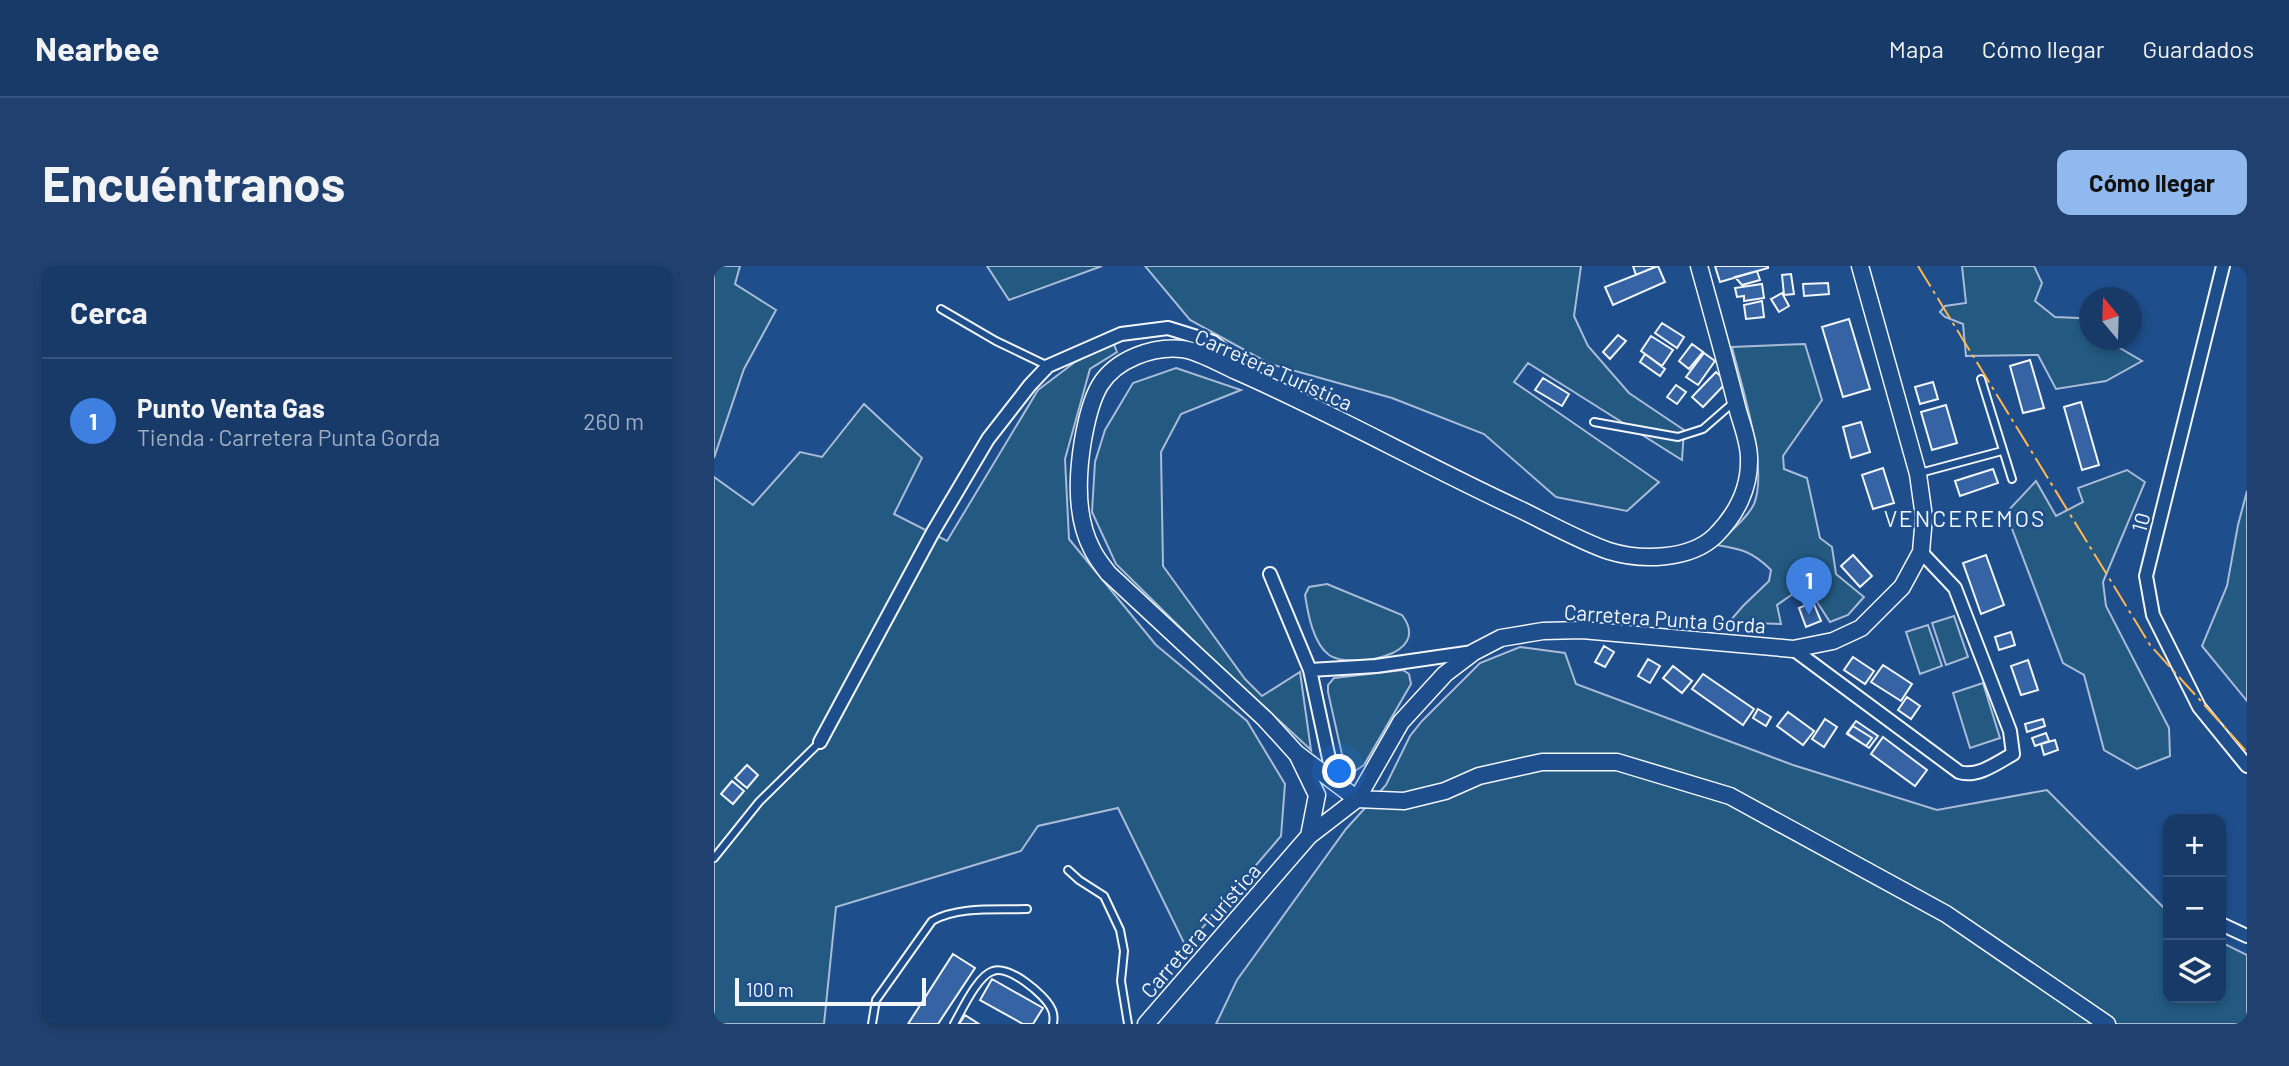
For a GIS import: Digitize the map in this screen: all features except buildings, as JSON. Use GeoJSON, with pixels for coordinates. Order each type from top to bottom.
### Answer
{"type":"FeatureCollection","features":[{"type":"Feature","properties":{"kind":"main road","name":"Carretera Turística"},"geometry":{"type":"LineString","coordinates":[[1146,1024],[1309,836],[1357,799],[1296,753],[1265,719],[1108,573],[1092,549],[1082,520],[1079,495],[1083,440],[1100,385],[1113,369],[1130,359],[1157,350],[1184,349],[1264,383],[1459,481],[1609,551],[1639,556],[1668,556],[1691,550],[1712,539],[1727,524],[1740,503],[1747,480],[1749,456],[1699,266]]}},
{"type":"Feature","properties":{"kind":"main road","name":"Carretera Punta Gorda"},"geometry":{"type":"LineString","coordinates":[[1357,799],[1401,722],[1445,674],[1474,652],[1501,638],[1543,631],[1582,629],[1793,649],[1833,640],[1861,628],[1902,587],[1921,552],[1924,517],[1918,474],[1860,266]]}},
{"type":"Feature","properties":{"kind":"main road"},"geometry":{"type":"LineString","coordinates":[[1296,753],[1317,795],[1309,836]]}},
{"type":"Feature","properties":{"kind":"main road"},"geometry":{"type":"LineString","coordinates":[[1357,799],[1404,801],[1445,791],[1479,776],[1542,762],[1617,762],[1730,796],[1945,914],[2107,1024]]}},
{"type":"Feature","properties":{"kind":"street","name":"10"},"geometry":{"type":"LineString","coordinates":[[2223,266],[2146,576],[2153,615],[2199,707],[2247,766]]}},
{"type":"Feature","properties":{"kind":"street"},"geometry":{"type":"LineString","coordinates":[[820,742],[933,532],[981,450],[1030,385],[1048,366],[1121,334],[1168,328],[1213,342],[1264,383]]}},
{"type":"Feature","properties":{"kind":"street"},"geometry":{"type":"LineString","coordinates":[[1793,649],[1959,772],[1968,775],[1991,767],[2013,754],[2010,732],[1955,588],[1921,552]]}},
{"type":"Feature","properties":{"kind":"street"},"geometry":{"type":"LineString","coordinates":[[1270,574],[1310,670],[1334,782]]}},
{"type":"Feature","properties":{"kind":"street"},"geometry":{"type":"LineString","coordinates":[[1310,670],[1376,666],[1474,652]]}},
{"type":"Feature","properties":{"kind":"street"},"geometry":{"type":"LineString","coordinates":[[2226,926],[2247,936]]}},
{"type":"Feature","properties":{"kind":"lane"},"geometry":{"type":"LineString","coordinates":[[940,309],[996,341],[1048,366]]}},
{"type":"Feature","properties":{"kind":"lane"},"geometry":{"type":"LineString","coordinates":[[1981,379],[2012,479]]}},
{"type":"Feature","properties":{"kind":"lane"},"geometry":{"type":"LineString","coordinates":[[1594,422],[1678,437],[1703,429],[1735,400]]}},
{"type":"Feature","properties":{"kind":"lane"},"geometry":{"type":"LineString","coordinates":[[1918,474],[2002,451]]}},
{"type":"Feature","properties":{"kind":"lane"},"geometry":{"type":"LineString","coordinates":[[714,858],[759,802],[820,742]]}},
{"type":"Feature","properties":{"kind":"lane"},"geometry":{"type":"LineString","coordinates":[[1068,870],[1104,896],[1120,930],[1124,951],[1121,981],[1128,1024]]}},
{"type":"Feature","properties":{"kind":"lane"},"geometry":{"type":"LineString","coordinates":[[872,1024],[876,1000],[932,922],[940,917],[980,910],[1027,909]]}},
{"type":"Feature","properties":{"kind":"lane"},"geometry":{"type":"LineString","coordinates":[[954,1024],[986,974],[1000,969],[1012,972],[1045,998],[1052,1009],[1053,1024]]}},
{"type":"Feature","properties":{"kind":"shaded area"},"geometry":{"type":"Polygon","coordinates":[[[714,266],[740,266],[735,284],[776,310],[744,369],[714,458],[714,266]]]}},
{"type":"Feature","properties":{"kind":"shaded area"},"geometry":{"type":"Polygon","coordinates":[[[987,266],[1102,266],[1009,300],[987,266]]]}},
{"type":"Feature","properties":{"kind":"shaded area"},"geometry":{"type":"Polygon","coordinates":[[[1145,266],[1581,266],[1574,316],[1588,346],[1629,393],[1684,430],[1682,460],[1528,363],[1514,382],[1659,482],[1627,511],[1556,497],[1484,434],[1392,398],[1270,364],[1190,320],[1145,266]]]}},
{"type":"Feature","properties":{"kind":"shaded area"},"geometry":{"type":"Polygon","coordinates":[[[1962,266],[2034,266],[2042,283],[2035,301],[2055,317],[2079,318],[2079,350],[2123,350],[2142,361],[2106,381],[2056,389],[2038,355],[1966,356],[1963,324],[1945,317],[1940,312],[1945,306],[1966,303],[1962,266]]]}},
{"type":"Feature","properties":{"kind":"shaded area"},"geometry":{"type":"Polygon","coordinates":[[[1113,342],[1117,352],[1090,369],[1065,459],[1069,539],[1156,645],[1247,721],[1285,784],[1281,836],[1186,947],[1118,808],[1038,826],[1021,851],[836,907],[824,1024],[714,1024],[714,477],[753,505],[800,452],[822,457],[864,404],[922,458],[894,514],[947,541],[1038,390],[1075,362],[1113,342]]]}},
{"type":"Feature","properties":{"kind":"shaded area"},"geometry":{"type":"Polygon","coordinates":[[[1805,344],[1822,400],[1783,456],[1784,469],[1807,478],[1820,538],[1832,547],[1836,574],[1864,597],[1848,615],[1830,622],[1806,585],[1777,605],[1781,624],[1729,622],[1769,581],[1771,570],[1747,552],[1717,545],[1751,510],[1758,488],[1752,426],[1732,347],[1805,344]]]}},
{"type":"Feature","properties":{"kind":"shaded area"},"geometry":{"type":"Polygon","coordinates":[[[1176,368],[1241,390],[1181,414],[1161,452],[1163,566],[1245,679],[1262,696],[1300,672],[1311,750],[1202,649],[1116,564],[1092,512],[1095,462],[1105,430],[1133,383],[1176,368]]]}},
{"type":"Feature","properties":{"kind":"shaded area"},"geometry":{"type":"Polygon","coordinates":[[[2127,470],[2145,482],[2103,582],[2106,606],[2169,728],[2170,756],[2137,769],[2104,750],[2084,675],[2063,663],[2006,513],[2036,481],[2056,516],[2083,502],[2078,488],[2127,470]]]}},
{"type":"Feature","properties":{"kind":"shaded area"},"geometry":{"type":"Polygon","coordinates":[[[2247,491],[2247,701],[2202,646],[2227,586],[2247,491]]]}},
{"type":"Feature","properties":{"kind":"shaded area"},"geometry":{"type":"Polygon","coordinates":[[[1327,584],[1402,615],[1409,629],[1407,641],[1398,650],[1369,660],[1353,661],[1329,655],[1315,636],[1305,595],[1309,587],[1327,584]]]}},
{"type":"Feature","properties":{"kind":"shaded area"},"geometry":{"type":"Polygon","coordinates":[[[1954,616],[1968,657],[1946,665],[1932,623],[1954,616]]]}},
{"type":"Feature","properties":{"kind":"shaded area"},"geometry":{"type":"Polygon","coordinates":[[[1928,625],[1942,666],[1920,674],[1906,632],[1928,625]]]}},
{"type":"Feature","properties":{"kind":"shaded area"},"geometry":{"type":"Polygon","coordinates":[[[1520,647],[1565,653],[1576,684],[1793,765],[1937,810],[2047,790],[2163,907],[2163,1003],[2226,1003],[2226,944],[2247,955],[2247,1024],[1216,1024],[1237,980],[1346,829],[1386,785],[1410,736],[1480,663],[1520,647]]]}},
{"type":"Feature","properties":{"kind":"shaded area"},"geometry":{"type":"Polygon","coordinates":[[[1403,670],[1409,674],[1411,684],[1364,765],[1355,771],[1345,768],[1328,685],[1334,678],[1403,670]]]}},
{"type":"Feature","properties":{"kind":"shaded area"},"geometry":{"type":"Polygon","coordinates":[[[1983,683],[2000,738],[1970,748],[1953,693],[1983,683]]]}},
{"type":"Feature","properties":{"kind":"power"},"geometry":{"type":"LineString","coordinates":[[1918,266],[2150,645],[2247,752]]}},
{"type":"Feature","properties":{"kind":"place","name":"Punto Venta Gas"},"geometry":{"type":"Point","coordinates":[1809,615]}},
{"type":"Feature","properties":{"kind":"district","name":"VENCEREMOS"},"geometry":{"type":"Point","coordinates":[1965,518]}}]}
